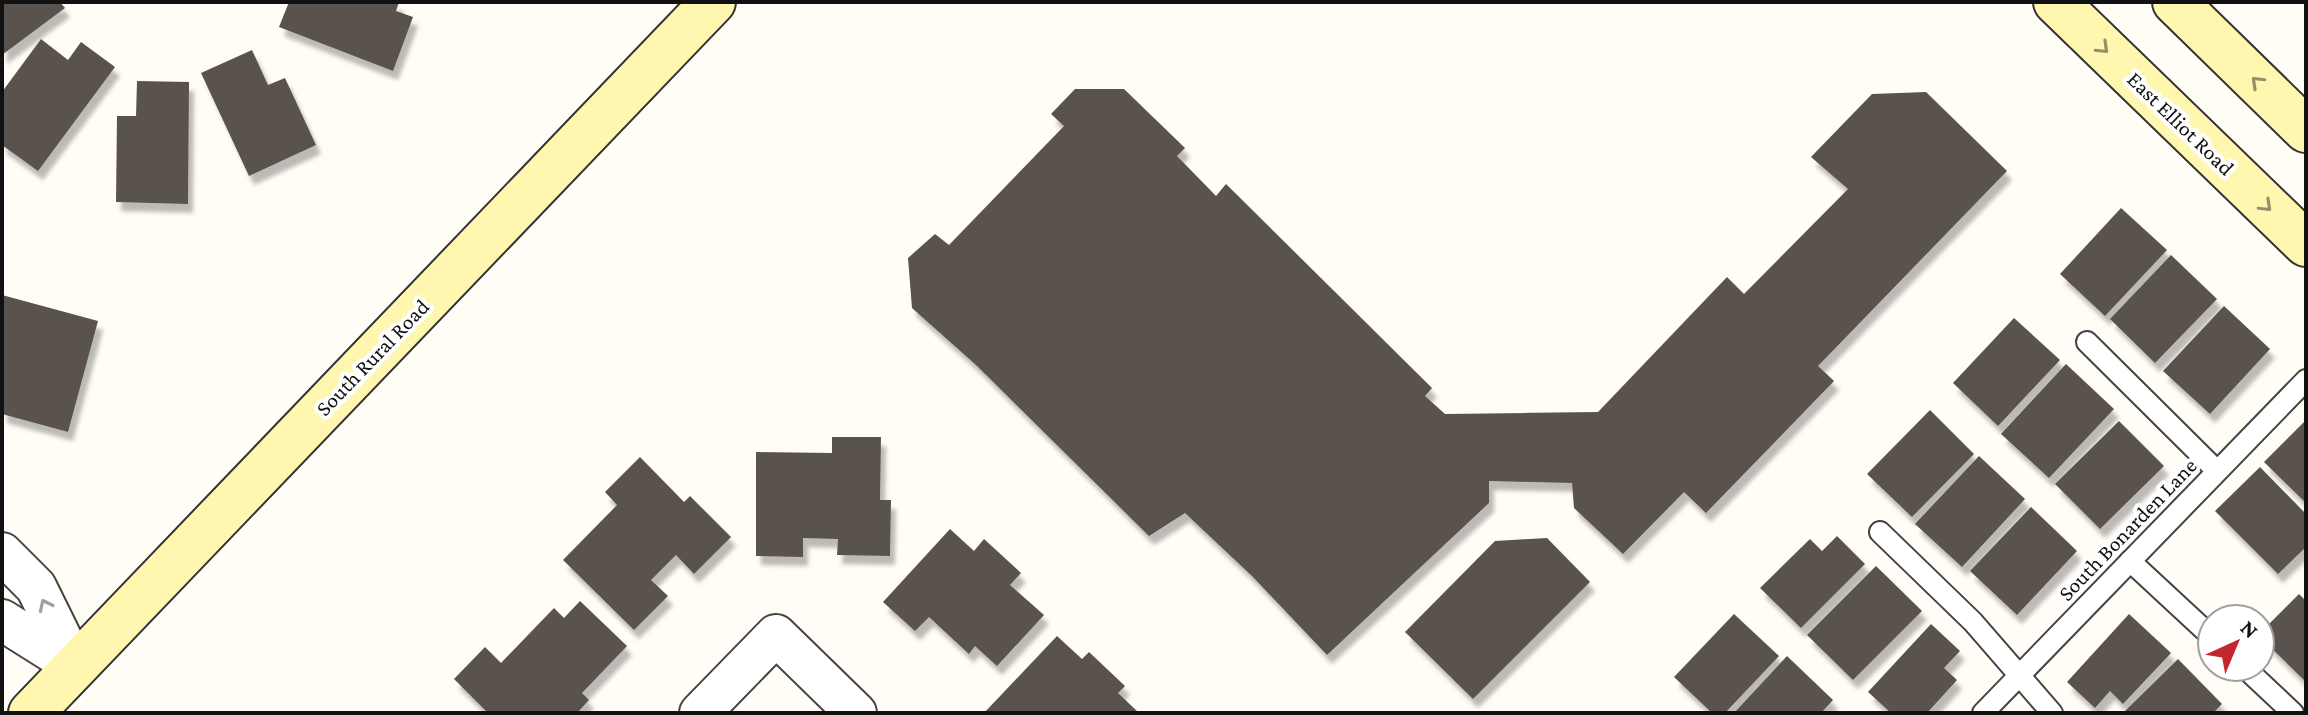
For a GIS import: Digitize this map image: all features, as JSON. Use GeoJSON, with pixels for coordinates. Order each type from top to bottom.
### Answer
{"type":"FeatureCollection","features":[{"type":"Feature","properties":{"kind":"main road","name":"South Rural Road"},"geometry":{"type":"LineString","coordinates":[[31,713],[713,2]]}},
{"type":"Feature","properties":{"kind":"main road","name":"East Elliot Road"},"geometry":{"type":"LineString","coordinates":[[2056,2],[2306,244]]}},
{"type":"Feature","properties":{"kind":"main road"},"geometry":{"type":"LineString","coordinates":[[2175,2],[2306,130]]}},
{"type":"Feature","properties":{"kind":"street"},"geometry":{"type":"LineString","coordinates":[[2,553],[36,587],[75,666]]}},
{"type":"Feature","properties":{"kind":"street"},"geometry":{"type":"LineString","coordinates":[[2,620],[75,666]]}},
{"type":"Feature","properties":{"kind":"street"},"geometry":{"type":"LineString","coordinates":[[700,713],[776,635],[856,713]]}},
{"type":"Feature","properties":{"kind":"lane"},"geometry":{"type":"LineString","coordinates":[[2087,342],[2217,471]]}},
{"type":"Feature","properties":{"kind":"lane","name":"South Bonarden Lane"},"geometry":{"type":"LineString","coordinates":[[1983,713],[2306,380]]}},
{"type":"Feature","properties":{"kind":"lane"},"geometry":{"type":"LineString","coordinates":[[1880,532],[1973,622],[2052,713]]}},
{"type":"Feature","properties":{"kind":"lane"},"geometry":{"type":"LineString","coordinates":[[2130,561],[2196,622]]}},
{"type":"Feature","properties":{"kind":"lane"},"geometry":{"type":"LineString","coordinates":[[2261,683],[2293,713]]}},
{"type":"Feature","properties":{"kind":"building"},"geometry":{"type":"Polygon","coordinates":[[[2,2],[60,2],[65,8],[2,55],[2,2]]]}},
{"type":"Feature","properties":{"kind":"building"},"geometry":{"type":"Polygon","coordinates":[[[289,2],[399,2],[396,11],[413,17],[393,71],[279,27],[289,2]]]}},
{"type":"Feature","properties":{"kind":"building"},"geometry":{"type":"Polygon","coordinates":[[[41,39],[68,60],[81,42],[115,67],[38,171],[2,145],[2,92],[41,39]]]}},
{"type":"Feature","properties":{"kind":"building"},"geometry":{"type":"Polygon","coordinates":[[[252,50],[268,85],[285,78],[316,145],[249,176],[201,73],[252,50]]]}},
{"type":"Feature","properties":{"kind":"building"},"geometry":{"type":"Polygon","coordinates":[[[137,81],[189,82],[188,204],[116,202],[117,116],[136,116],[137,81]]]}},
{"type":"Feature","properties":{"kind":"building"},"geometry":{"type":"Polygon","coordinates":[[[1075,89],[1124,89],[1185,148],[1177,156],[1216,196],[1226,184],[1432,388],[1425,396],[1445,414],[1598,412],[1727,277],[1744,294],[1848,189],[1811,157],[1872,94],[1926,92],[2007,171],[1818,366],[1834,381],[1706,513],[1684,492],[1623,554],[1574,508],[1572,483],[1489,481],[1489,503],[1327,655],[1252,576],[1185,513],[1149,536],[976,365],[912,308],[908,258],[935,234],[949,245],[1064,126],[1051,114],[1075,89]]]}},
{"type":"Feature","properties":{"kind":"building"},"geometry":{"type":"Polygon","coordinates":[[[2121,208],[2167,250],[2105,316],[2060,274],[2121,208]]]}},
{"type":"Feature","properties":{"kind":"building"},"geometry":{"type":"Polygon","coordinates":[[[2171,255],[2217,299],[2155,363],[2110,319],[2171,255]]]}},
{"type":"Feature","properties":{"kind":"building"},"geometry":{"type":"Polygon","coordinates":[[[2,295],[98,321],[68,432],[2,414],[2,295]]]}},
{"type":"Feature","properties":{"kind":"building"},"geometry":{"type":"Polygon","coordinates":[[[2224,306],[2270,349],[2210,414],[2163,371],[2224,306]]]}},
{"type":"Feature","properties":{"kind":"building"},"geometry":{"type":"Polygon","coordinates":[[[2014,318],[2060,360],[1998,426],[1953,383],[2014,318]]]}},
{"type":"Feature","properties":{"kind":"building"},"geometry":{"type":"Polygon","coordinates":[[[2066,364],[2114,409],[2049,478],[2001,434],[2066,364]]]}},
{"type":"Feature","properties":{"kind":"building"},"geometry":{"type":"Polygon","coordinates":[[[1930,410],[1974,454],[1912,517],[1867,474],[1930,410]]]}},
{"type":"Feature","properties":{"kind":"building"},"geometry":{"type":"Polygon","coordinates":[[[2306,420],[2306,503],[2264,462],[2306,420]]]}},
{"type":"Feature","properties":{"kind":"building"},"geometry":{"type":"Polygon","coordinates":[[[2119,421],[2164,466],[2100,529],[2055,484],[2119,421]]]}},
{"type":"Feature","properties":{"kind":"building"},"geometry":{"type":"Polygon","coordinates":[[[832,437],[881,437],[880,500],[891,500],[890,556],[837,555],[838,539],[803,538],[803,557],[756,556],[756,452],[832,453],[832,437]]]}},
{"type":"Feature","properties":{"kind":"building"},"geometry":{"type":"Polygon","coordinates":[[[1979,456],[2025,499],[1962,567],[1915,524],[1979,456]]]}},
{"type":"Feature","properties":{"kind":"building"},"geometry":{"type":"Polygon","coordinates":[[[640,457],[684,502],[690,496],[731,537],[694,574],[676,555],[651,580],[668,596],[634,630],[563,560],[617,505],[605,492],[640,457]]]}},
{"type":"Feature","properties":{"kind":"building"},"geometry":{"type":"Polygon","coordinates":[[[2260,467],[2306,514],[2306,547],[2278,574],[2215,511],[2260,467]]]}},
{"type":"Feature","properties":{"kind":"building"},"geometry":{"type":"Polygon","coordinates":[[[2031,507],[2077,551],[2017,615],[1970,571],[2031,507]]]}},
{"type":"Feature","properties":{"kind":"building"},"geometry":{"type":"Polygon","coordinates":[[[950,529],[974,551],[984,539],[1021,573],[1010,585],[1044,615],[997,666],[975,646],[969,654],[929,617],[915,631],[883,602],[950,529]]]}},
{"type":"Feature","properties":{"kind":"building"},"geometry":{"type":"Polygon","coordinates":[[[1837,536],[1865,564],[1801,628],[1760,588],[1810,539],[1822,551],[1837,536]]]}},
{"type":"Feature","properties":{"kind":"building"},"geometry":{"type":"Polygon","coordinates":[[[1547,538],[1590,582],[1473,699],[1405,632],[1495,541],[1547,538]]]}},
{"type":"Feature","properties":{"kind":"building"},"geometry":{"type":"Polygon","coordinates":[[[1876,566],[1922,611],[1853,680],[1807,635],[1876,566]]]}},
{"type":"Feature","properties":{"kind":"building"},"geometry":{"type":"Polygon","coordinates":[[[2299,594],[2306,601],[2306,682],[2276,653],[2276,617],[2299,594]]]}},
{"type":"Feature","properties":{"kind":"building"},"geometry":{"type":"Polygon","coordinates":[[[580,601],[627,646],[582,693],[589,700],[577,713],[488,713],[454,679],[485,647],[501,663],[554,608],[564,618],[580,601]]]}},
{"type":"Feature","properties":{"kind":"building"},"geometry":{"type":"Polygon","coordinates":[[[1734,614],[1779,656],[1725,713],[1712,713],[1674,677],[1734,614]]]}},
{"type":"Feature","properties":{"kind":"building"},"geometry":{"type":"Polygon","coordinates":[[[2129,614],[2171,653],[2123,704],[2110,691],[2095,708],[2067,682],[2129,614]]]}},
{"type":"Feature","properties":{"kind":"building"},"geometry":{"type":"Polygon","coordinates":[[[1931,624],[1960,651],[1944,668],[1957,680],[1927,713],[1891,713],[1868,692],[1931,624]]]}},
{"type":"Feature","properties":{"kind":"building"},"geometry":{"type":"Polygon","coordinates":[[[1057,636],[1082,659],[1089,652],[1125,686],[1118,693],[1139,713],[984,713],[1057,636]]]}},
{"type":"Feature","properties":{"kind":"building"},"geometry":{"type":"Polygon","coordinates":[[[1787,656],[1833,700],[1821,713],[1734,713],[1787,656]]]}},
{"type":"Feature","properties":{"kind":"building"},"geometry":{"type":"Polygon","coordinates":[[[2178,659],[2196,677],[2196,683],[2201,683],[2222,704],[2213,713],[2123,713],[2178,659]]]}}]}
